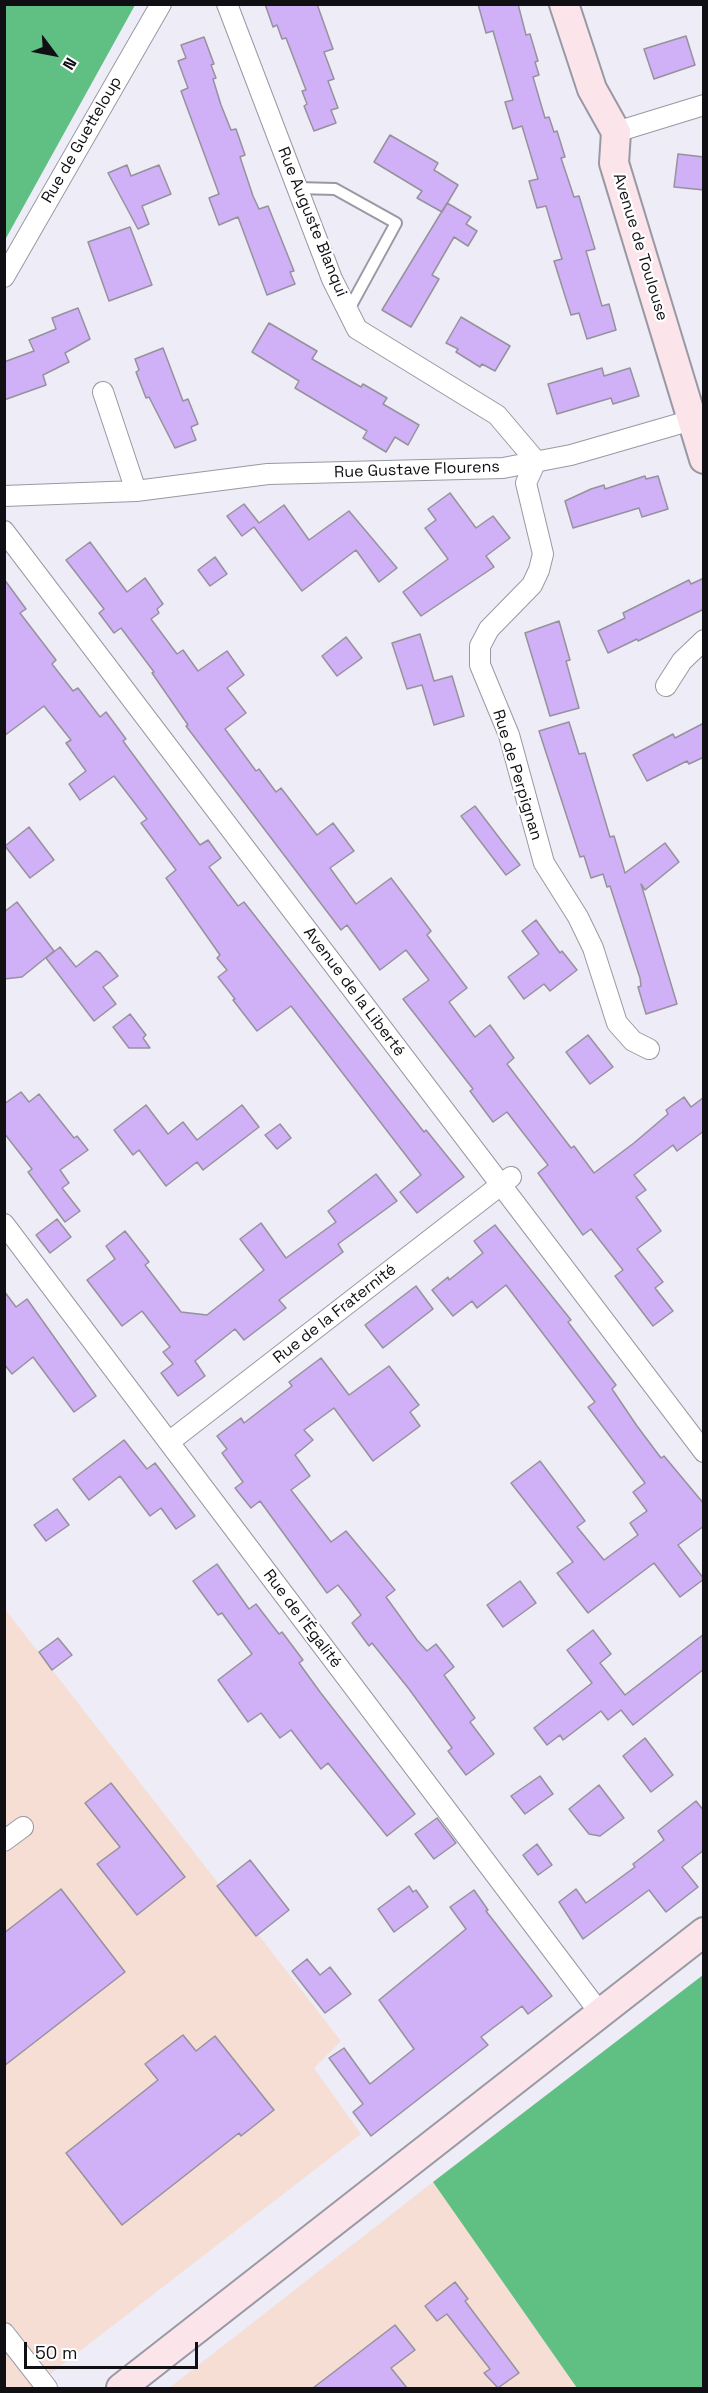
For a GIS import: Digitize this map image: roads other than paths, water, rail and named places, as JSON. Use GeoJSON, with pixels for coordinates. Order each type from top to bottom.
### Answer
{"type":"FeatureCollection","features":[{"type":"Feature","properties":{"kind":"main road"},"geometry":{"type":"LineString","coordinates":[[564,4],[592,89],[616,132]]}},
{"type":"Feature","properties":{"kind":"main road","name":"Avenue de Toulouse"},"geometry":{"type":"LineString","coordinates":[[616,132],[614,163],[704,459]]}},
{"type":"Feature","properties":{"kind":"main road"},"geometry":{"type":"LineString","coordinates":[[121,2388],[704,1932]]}},
{"type":"Feature","properties":{"kind":"street","name":"Rue de Guetteloup"},"geometry":{"type":"LineString","coordinates":[[4,277],[161,4]]}},
{"type":"Feature","properties":{"kind":"street","name":"Rue Auguste Blanqui"},"geometry":{"type":"LineString","coordinates":[[227,4],[332,279],[357,329],[497,415],[536,461]]}},
{"type":"Feature","properties":{"kind":"street"},"geometry":{"type":"LineString","coordinates":[[616,132],[704,105]]}},
{"type":"Feature","properties":{"kind":"street"},"geometry":{"type":"LineString","coordinates":[[103,392],[136,491]]}},
{"type":"Feature","properties":{"kind":"street","name":"Rue Gustave Flourens"},"geometry":{"type":"LineString","coordinates":[[4,496],[136,491],[268,474],[494,468],[572,455],[692,420]]}},
{"type":"Feature","properties":{"kind":"street","name":"Rue de Perpignan"},"geometry":{"type":"LineString","coordinates":[[536,461],[526,483],[543,554],[539,570],[532,585],[489,629],[480,646],[480,665],[508,735],[544,862],[593,948],[617,1023],[633,1041],[649,1049]]}},
{"type":"Feature","properties":{"kind":"street","name":"Avenue de la Liberté"},"geometry":{"type":"LineString","coordinates":[[4,531],[506,1181],[704,1452]]}},
{"type":"Feature","properties":{"kind":"street"},"geometry":{"type":"LineString","coordinates":[[666,686],[682,661],[704,640]]}},
{"type":"Feature","properties":{"kind":"street","name":"Rue de la Fraternité"},"geometry":{"type":"LineString","coordinates":[[169,1442],[506,1181]]}},
{"type":"Feature","properties":{"kind":"street","name":"Rue de l'Égalité"},"geometry":{"type":"LineString","coordinates":[[4,1224],[600,2013]]}},
{"type":"Feature","properties":{"kind":"street"},"geometry":{"type":"LineString","coordinates":[[4,1841],[23,1827]]}},
{"type":"Feature","properties":{"kind":"street"},"geometry":{"type":"LineString","coordinates":[[4,2333],[48,2388]]}},
{"type":"Feature","properties":{"kind":"lane"},"geometry":{"type":"LineString","coordinates":[[297,188],[335,189],[396,223],[348,311]]}}]}
